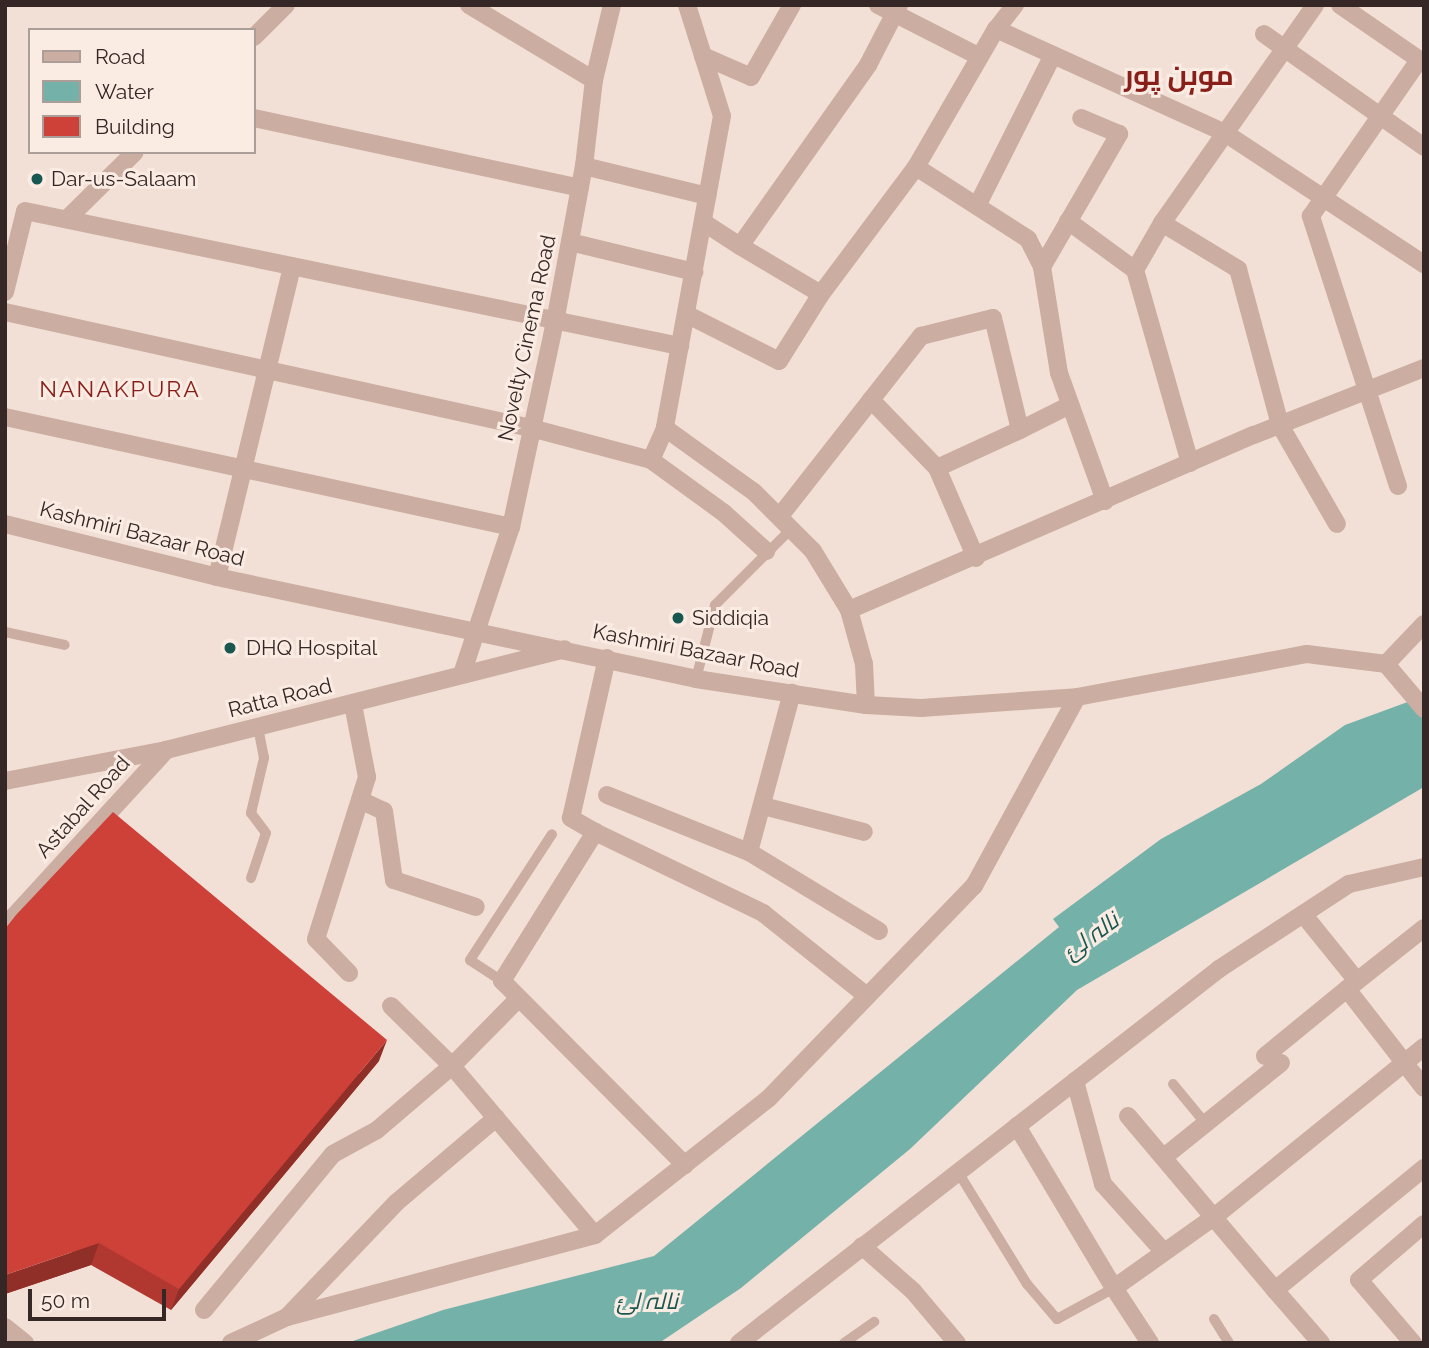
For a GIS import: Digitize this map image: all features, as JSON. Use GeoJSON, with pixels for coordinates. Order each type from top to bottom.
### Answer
{"type":"FeatureCollection","features":[{"type":"Feature","properties":{"kind":"street"},"geometry":{"type":"LineString","coordinates":[[256,35],[286,5]]}},
{"type":"Feature","properties":{"kind":"street"},"geometry":{"type":"LineString","coordinates":[[469,5],[594,80]]}},
{"type":"Feature","properties":{"kind":"street","name":"Novelty Cinema Road"},"geometry":{"type":"LineString","coordinates":[[462,674],[511,527],[555,322],[584,166],[594,80],[612,5]]}},
{"type":"Feature","properties":{"kind":"street"},"geometry":{"type":"LineString","coordinates":[[651,460],[665,428],[722,116],[687,5]]}},
{"type":"Feature","properties":{"kind":"street"},"geometry":{"type":"LineString","coordinates":[[703,56],[751,77],[792,5]]}},
{"type":"Feature","properties":{"kind":"street"},"geometry":{"type":"LineString","coordinates":[[878,5],[896,10],[980,57]]}},
{"type":"Feature","properties":{"kind":"street"},"geometry":{"type":"LineString","coordinates":[[686,314],[779,361],[821,294],[916,167],[996,29],[1015,5]]}},
{"type":"Feature","properties":{"kind":"street"},"geometry":{"type":"LineString","coordinates":[[1135,270],[1162,223],[1315,5]]}},
{"type":"Feature","properties":{"kind":"street"},"geometry":{"type":"LineString","coordinates":[[1340,5],[1421,61],[1311,216],[1398,486]]}},
{"type":"Feature","properties":{"kind":"street"},"geometry":{"type":"LineString","coordinates":[[740,246],[868,65],[896,10]]}},
{"type":"Feature","properties":{"kind":"street"},"geometry":{"type":"LineString","coordinates":[[996,29],[1225,133],[1424,264]]}},
{"type":"Feature","properties":{"kind":"street"},"geometry":{"type":"LineString","coordinates":[[1264,34],[1381,120],[1424,147]]}},
{"type":"Feature","properties":{"kind":"street"},"geometry":{"type":"LineString","coordinates":[[977,206],[1053,55]]}},
{"type":"Feature","properties":{"kind":"street"},"geometry":{"type":"LineString","coordinates":[[256,118],[580,188]]}},
{"type":"Feature","properties":{"kind":"street"},"geometry":{"type":"LineString","coordinates":[[1042,267],[1119,134],[1081,118]]}},
{"type":"Feature","properties":{"kind":"street"},"geometry":{"type":"LineString","coordinates":[[67,219],[133,154]]}},
{"type":"Feature","properties":{"kind":"street"},"geometry":{"type":"LineString","coordinates":[[584,166],[707,196]]}},
{"type":"Feature","properties":{"kind":"street"},"geometry":{"type":"LineString","coordinates":[[916,167],[1028,239],[1042,267],[1059,373],[1105,500]]}},
{"type":"Feature","properties":{"kind":"street"},"geometry":{"type":"LineString","coordinates":[[5,292],[25,211],[680,346]]}},
{"type":"Feature","properties":{"kind":"street"},"geometry":{"type":"LineString","coordinates":[[1068,221],[1135,270],[1190,463]]}},
{"type":"Feature","properties":{"kind":"street"},"geometry":{"type":"LineString","coordinates":[[703,222],[821,294]]}},
{"type":"Feature","properties":{"kind":"street"},"geometry":{"type":"LineString","coordinates":[[1162,223],[1238,269],[1280,425],[1337,524]]}},
{"type":"Feature","properties":{"kind":"street"},"geometry":{"type":"LineString","coordinates":[[570,242],[694,272]]}},
{"type":"Feature","properties":{"kind":"street"},"geometry":{"type":"LineString","coordinates":[[217,577],[246,469],[292,267]]}},
{"type":"Feature","properties":{"kind":"street"},"geometry":{"type":"LineString","coordinates":[[5,312],[531,428],[651,460],[724,513],[766,551]]}},
{"type":"Feature","properties":{"kind":"street"},"geometry":{"type":"LineString","coordinates":[[786,522],[871,400],[921,336],[993,318],[1020,430]]}},
{"type":"Feature","properties":{"kind":"street"},"geometry":{"type":"LineString","coordinates":[[849,610],[976,558],[1280,425],[1424,368]]}},
{"type":"Feature","properties":{"kind":"street"},"geometry":{"type":"LineString","coordinates":[[871,400],[937,468],[976,558]]}},
{"type":"Feature","properties":{"kind":"street"},"geometry":{"type":"LineString","coordinates":[[937,468],[1070,405]]}},
{"type":"Feature","properties":{"kind":"street"},"geometry":{"type":"LineString","coordinates":[[5,417],[511,527]]}},
{"type":"Feature","properties":{"kind":"street"},"geometry":{"type":"LineString","coordinates":[[665,428],[754,492],[813,551],[849,610],[864,664],[866,705]]}},
{"type":"Feature","properties":{"kind":"street","name":"Kashmiri Bazaar Road"},"geometry":{"type":"LineString","coordinates":[[5,524],[217,577],[696,678],[866,705],[921,708],[1077,697],[1307,654],[1386,664]]}},
{"type":"Feature","properties":{"kind":"street"},"geometry":{"type":"LineString","coordinates":[[1424,624],[1386,664],[1424,709]]}},
{"type":"Feature","properties":{"kind":"street","name":"Ratta Road"},"geometry":{"type":"LineString","coordinates":[[5,781],[166,750],[564,649]]}},
{"type":"Feature","properties":{"kind":"street"},"geometry":{"type":"LineString","coordinates":[[607,658],[571,818],[763,912],[867,996]]}},
{"type":"Feature","properties":{"kind":"street"},"geometry":{"type":"LineString","coordinates":[[749,852],[792,693]]}},
{"type":"Feature","properties":{"kind":"street"},"geometry":{"type":"LineString","coordinates":[[231,1343],[288,1317],[595,1236],[769,1098],[974,886],[1077,697]]}},
{"type":"Feature","properties":{"kind":"street"},"geometry":{"type":"LineString","coordinates":[[349,972],[316,939],[367,777],[352,704]]}},
{"type":"Feature","properties":{"kind":"street","name":"Astabal Road"},"geometry":{"type":"LineString","coordinates":[[5,926],[166,750]]}},
{"type":"Feature","properties":{"kind":"street"},"geometry":{"type":"LineString","coordinates":[[607,795],[749,852],[879,931]]}},
{"type":"Feature","properties":{"kind":"street"},"geometry":{"type":"LineString","coordinates":[[360,800],[384,811],[394,880],[476,907]]}},
{"type":"Feature","properties":{"kind":"street"},"geometry":{"type":"LineString","coordinates":[[763,806],[864,832]]}},
{"type":"Feature","properties":{"kind":"street"},"geometry":{"type":"LineString","coordinates":[[596,832],[502,981],[517,1000],[685,1165]]}},
{"type":"Feature","properties":{"kind":"street"},"geometry":{"type":"LineString","coordinates":[[739,1343],[1219,969],[1349,884],[1424,867]]}},
{"type":"Feature","properties":{"kind":"street"},"geometry":{"type":"LineString","coordinates":[[1303,914],[1424,1087]]}},
{"type":"Feature","properties":{"kind":"street"},"geometry":{"type":"LineString","coordinates":[[1164,1157],[1206,1124],[1352,985],[1424,928]]}},
{"type":"Feature","properties":{"kind":"street"},"geometry":{"type":"LineString","coordinates":[[204,1310],[333,1154],[377,1130],[452,1066],[517,1000]]}},
{"type":"Feature","properties":{"kind":"street"},"geometry":{"type":"LineString","coordinates":[[391,1006],[452,1066],[595,1236]]}},
{"type":"Feature","properties":{"kind":"street"},"geometry":{"type":"LineString","coordinates":[[1114,1288],[1214,1217],[1424,1046]]}},
{"type":"Feature","properties":{"kind":"street"},"geometry":{"type":"LineString","coordinates":[[1075,1081],[1103,1184],[1164,1252]]}},
{"type":"Feature","properties":{"kind":"street"},"geometry":{"type":"LineString","coordinates":[[1128,1116],[1321,1343]]}},
{"type":"Feature","properties":{"kind":"street"},"geometry":{"type":"LineString","coordinates":[[288,1317],[397,1202],[496,1118]]}},
{"type":"Feature","properties":{"kind":"street"},"geometry":{"type":"LineString","coordinates":[[1017,1126],[1150,1343]]}},
{"type":"Feature","properties":{"kind":"street"},"geometry":{"type":"LineString","coordinates":[[1275,1290],[1424,1168]]}},
{"type":"Feature","properties":{"kind":"street"},"geometry":{"type":"LineString","coordinates":[[1413,1343],[1359,1280],[1424,1224]]}},
{"type":"Feature","properties":{"kind":"street"},"geometry":{"type":"LineString","coordinates":[[863,1247],[913,1291],[957,1343]]}},
{"type":"Feature","properties":{"kind":"street"},"geometry":{"type":"LineString","coordinates":[[5,1327],[25,1343]]}},
{"type":"Feature","properties":{"kind":"lane"},"geometry":{"type":"LineString","coordinates":[[696,678],[715,605],[766,551],[786,522]]}},
{"type":"Feature","properties":{"kind":"lane"},"geometry":{"type":"LineString","coordinates":[[5,632],[65,645]]}},
{"type":"Feature","properties":{"kind":"lane"},"geometry":{"type":"LineString","coordinates":[[251,878],[266,833],[251,813],[264,758],[258,727]]}},
{"type":"Feature","properties":{"kind":"lane"},"geometry":{"type":"LineString","coordinates":[[502,981],[470,960],[552,834]]}},
{"type":"Feature","properties":{"kind":"lane"},"geometry":{"type":"LineString","coordinates":[[1173,1084],[1206,1124]]}},
{"type":"Feature","properties":{"kind":"lane"},"geometry":{"type":"LineString","coordinates":[[958,1172],[1027,1284],[1057,1319],[1114,1288]]}},
{"type":"Feature","properties":{"kind":"lane"},"geometry":{"type":"LineString","coordinates":[[1214,1319],[1229,1343]]}},
{"type":"Feature","properties":{"kind":"lane"},"geometry":{"type":"LineString","coordinates":[[844,1343],[874,1322]]}},
{"type":"Feature","properties":{"kind":"water","name":"نالہ لئ"},"geometry":{"type":"Polygon","coordinates":[[[1424,696],[1424,787],[1077,990],[910,1149],[741,1288],[662,1341],[347,1343],[443,1310],[654,1256],[1059,927],[1053,919],[1161,839],[1261,784],[1345,725],[1424,696]]]}},
{"type":"Feature","properties":{"kind":"building"},"geometry":{"type":"Polygon","coordinates":[[[113,812],[387,1040],[179,1289],[99,1243],[5,1275],[5,929],[113,812]]]}},
{"type":"Feature","properties":{"kind":"place","name":"Dar-us-Salaam"},"geometry":{"type":"Point","coordinates":[37,179]}},
{"type":"Feature","properties":{"kind":"place","name":"Siddiqia"},"geometry":{"type":"Point","coordinates":[678,618]}},
{"type":"Feature","properties":{"kind":"place","name":"DHQ Hospital"},"geometry":{"type":"Point","coordinates":[230,648]}},
{"type":"Feature","properties":{"kind":"district","name":"موہن پور"},"geometry":{"type":"Point","coordinates":[1179,76]}},
{"type":"Feature","properties":{"kind":"district","name":"NANAKPURA"},"geometry":{"type":"Point","coordinates":[120,389]}}]}
